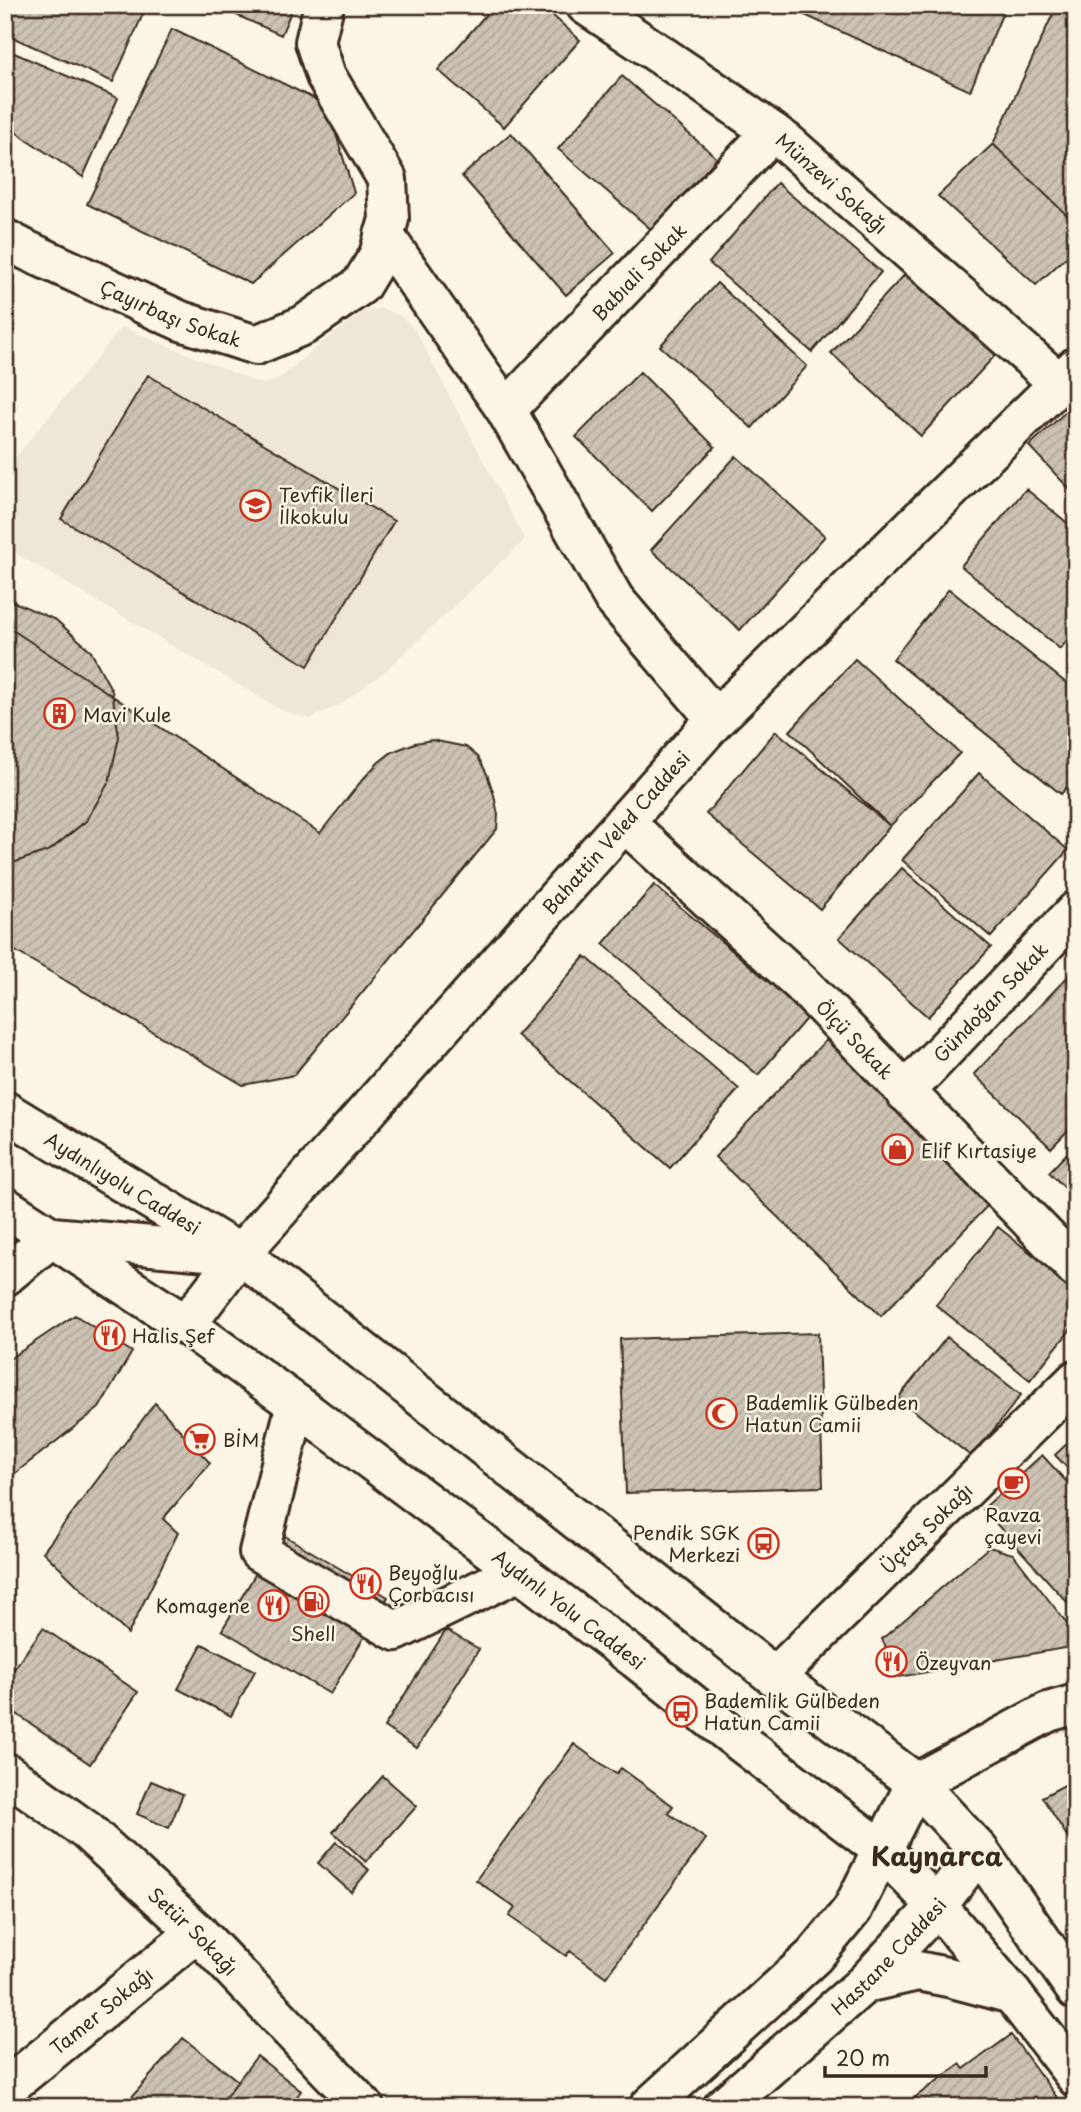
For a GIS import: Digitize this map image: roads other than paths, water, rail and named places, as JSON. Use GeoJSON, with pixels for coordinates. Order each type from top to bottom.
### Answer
{"type":"FeatureCollection","features":[{"type":"Feature","properties":{"kind":"street","name":"Çayırbaşı Sokak"},"geometry":{"type":"LineString","coordinates":[[5,239],[181,321],[256,345],[304,325],[360,285],[379,255],[389,219],[387,179],[326,76],[315,42],[324,5]]}},
{"type":"Feature","properties":{"kind":"street","name":"Münzevi Sokağı"},"geometry":{"type":"LineString","coordinates":[[586,5],[786,142],[1068,375]]}},
{"type":"Feature","properties":{"kind":"street","name":"Babıali Sokak"},"geometry":{"type":"LineString","coordinates":[[506,410],[772,132]]}},
{"type":"Feature","properties":{"kind":"street"},"geometry":{"type":"LineString","coordinates":[[384,235],[506,410],[614,599],[716,719]]}},
{"type":"Feature","properties":{"kind":"street","name":"Bahattin Veled Caddesi"},"geometry":{"type":"LineString","coordinates":[[186,1325],[240,1254],[716,719],[1068,375]]}},
{"type":"Feature","properties":{"kind":"street","name":"Ölçü Sokak"},"geometry":{"type":"LineString","coordinates":[[624,822],[802,984],[1076,1268]]}},
{"type":"Feature","properties":{"kind":"street","name":"Gündoğan Sokak"},"geometry":{"type":"LineString","coordinates":[[905,1092],[1076,911]]}},
{"type":"Feature","properties":{"kind":"street","name":"Aydınlıyolu Caddesi"},"geometry":{"type":"LineString","coordinates":[[5,1111],[240,1254]]}},
{"type":"Feature","properties":{"kind":"street","name":"Aydınlı Yolu Caddesi"},"geometry":{"type":"LineString","coordinates":[[5,1207],[186,1325],[296,1404],[636,1659],[882,1850],[937,1906],[1012,1994],[1076,2077]]}},
{"type":"Feature","properties":{"kind":"street"},"geometry":{"type":"LineString","coordinates":[[5,1276],[52,1237],[240,1254],[775,1677],[916,1783],[979,1851],[1076,1990]]}},
{"type":"Feature","properties":{"kind":"street","name":"Üçtaş Sokağı"},"geometry":{"type":"LineString","coordinates":[[775,1677],[1076,1380]]}},
{"type":"Feature","properties":{"kind":"street"},"geometry":{"type":"LineString","coordinates":[[296,1404],[258,1552],[396,1631],[519,1571]]}},
{"type":"Feature","properties":{"kind":"street"},"geometry":{"type":"LineString","coordinates":[[649,2107],[814,1956],[852,1910],[916,1783],[1048,1712],[1076,1704]]}},
{"type":"Feature","properties":{"kind":"street","name":"Setür Sokağı"},"geometry":{"type":"LineString","coordinates":[[5,1772],[87,1831],[197,1932],[364,2107]]}},
{"type":"Feature","properties":{"kind":"street","name":"Hastane Caddesi"},"geometry":{"type":"LineString","coordinates":[[723,2107],[865,1983],[937,1906],[979,1851]]}},
{"type":"Feature","properties":{"kind":"street","name":"Tamer Sokağı"},"geometry":{"type":"LineString","coordinates":[[5,2088],[197,1932]]}},
{"type":"Feature","properties":{"kind":"street"},"geometry":{"type":"LineString","coordinates":[[865,1983],[918,1971],[1012,1994]]}},
{"type":"Feature","properties":{"kind":"place","name":"Tevfik İleri İlkokulu"},"geometry":{"type":"Point","coordinates":[256,505]}},
{"type":"Feature","properties":{"kind":"place","name":"Mavi Kule"},"geometry":{"type":"Point","coordinates":[60,714]}},
{"type":"Feature","properties":{"kind":"place","name":"Elif Kırtasiye"},"geometry":{"type":"Point","coordinates":[898,1150]}},
{"type":"Feature","properties":{"kind":"place","name":"Halis Şef"},"geometry":{"type":"Point","coordinates":[109,1335]}},
{"type":"Feature","properties":{"kind":"place","name":"Bademlik Gülbeden Hatun Camii"},"geometry":{"type":"Point","coordinates":[722,1413]}},
{"type":"Feature","properties":{"kind":"place","name":"BİM"},"geometry":{"type":"Point","coordinates":[200,1439]}},
{"type":"Feature","properties":{"kind":"place","name":"Ravza çayevi"},"geometry":{"type":"Point","coordinates":[1013,1483]}},
{"type":"Feature","properties":{"kind":"place","name":"Pendik SGK Merkezi"},"geometry":{"type":"Point","coordinates":[763,1543]}},
{"type":"Feature","properties":{"kind":"place","name":"Beyoğlu Çorbacısı"},"geometry":{"type":"Point","coordinates":[365,1583]}},
{"type":"Feature","properties":{"kind":"place","name":"Shell"},"geometry":{"type":"Point","coordinates":[313,1602]}},
{"type":"Feature","properties":{"kind":"place","name":"Komagene"},"geometry":{"type":"Point","coordinates":[273,1605]}},
{"type":"Feature","properties":{"kind":"place","name":"Özeyvan"},"geometry":{"type":"Point","coordinates":[892,1662]}},
{"type":"Feature","properties":{"kind":"place","name":"Bademli̇k Gülbeden Hatun Cami̇i̇"},"geometry":{"type":"Point","coordinates":[681,1711]}},
{"type":"Feature","properties":{"kind":"district","name":"Kaynarca"},"geometry":{"type":"Point","coordinates":[937,1855]}}]}
